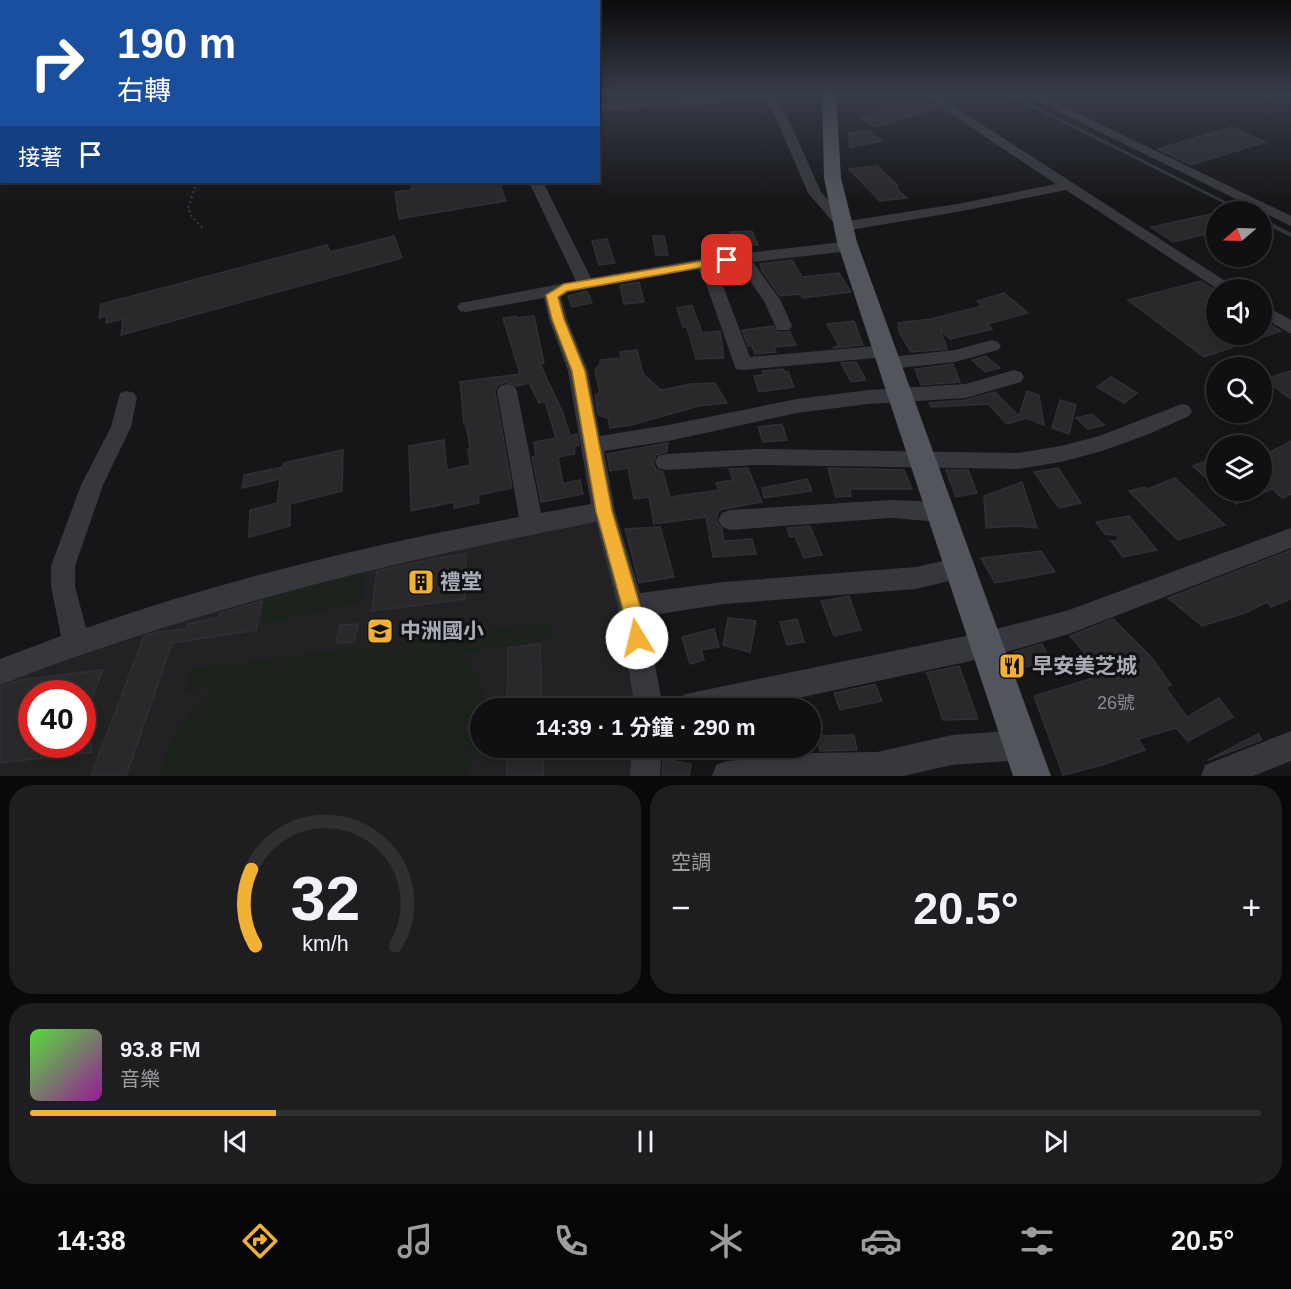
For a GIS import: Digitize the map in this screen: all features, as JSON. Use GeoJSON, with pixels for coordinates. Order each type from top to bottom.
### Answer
{"type":"FeatureCollection","features":[{"type":"Feature","properties":{"kind":"main road"},"geometry":{"type":"LineString","coordinates":[[831,130],[834,188],[847,236],[899,395],[1032,776]]}},
{"type":"Feature","properties":{"kind":"street"},"geometry":{"type":"LineString","coordinates":[[787,130],[815,193],[847,236]]}},
{"type":"Feature","properties":{"kind":"street"},"geometry":{"type":"LineString","coordinates":[[984,130],[1214,279]]}},
{"type":"Feature","properties":{"kind":"street"},"geometry":{"type":"LineString","coordinates":[[1103,130],[1291,222]]}},
{"type":"Feature","properties":{"kind":"street"},"geometry":{"type":"LineString","coordinates":[[536,183],[586,284]]}},
{"type":"Feature","properties":{"kind":"street"},"geometry":{"type":"LineString","coordinates":[[466,308],[586,284],[742,258],[1069,185]]}},
{"type":"Feature","properties":{"kind":"street"},"geometry":{"type":"LineString","coordinates":[[742,258],[772,301],[783,326]]}},
{"type":"Feature","properties":{"kind":"street"},"geometry":{"type":"LineString","coordinates":[[703,264],[712,278],[743,364],[955,356],[992,346]]}},
{"type":"Feature","properties":{"kind":"street"},"geometry":{"type":"LineString","coordinates":[[560,290],[552,295],[558,319],[578,371],[604,511],[631,606],[647,698]]}},
{"type":"Feature","properties":{"kind":"street"},"geometry":{"type":"LineString","coordinates":[[1272,316],[1291,328]]}},
{"type":"Feature","properties":{"kind":"street"},"geometry":{"type":"LineString","coordinates":[[592,445],[668,433],[797,406],[899,395],[966,391],[1014,377]]}},
{"type":"Feature","properties":{"kind":"street"},"geometry":{"type":"LineString","coordinates":[[507,391],[532,525]]}},
{"type":"Feature","properties":{"kind":"street"},"geometry":{"type":"LineString","coordinates":[[76,642],[63,586],[63,566],[92,485],[121,427],[127,398]]}},
{"type":"Feature","properties":{"kind":"street"},"geometry":{"type":"LineString","coordinates":[[666,462],[712,458],[726,461],[756,457],[1018,461],[1061,456],[1142,430],[1182,411]]}},
{"type":"Feature","properties":{"kind":"street"},"geometry":{"type":"LineString","coordinates":[[730,520],[891,509],[941,512]]}},
{"type":"Feature","properties":{"kind":"street"},"geometry":{"type":"LineString","coordinates":[[0,672],[76,642],[264,585],[375,557],[604,511]]}},
{"type":"Feature","properties":{"kind":"street"},"geometry":{"type":"LineString","coordinates":[[733,698],[985,645],[1069,622],[1291,537]]}},
{"type":"Feature","properties":{"kind":"street"},"geometry":{"type":"LineString","coordinates":[[631,606],[724,593],[916,578],[960,568]]}},
{"type":"Feature","properties":{"kind":"street"},"geometry":{"type":"LineString","coordinates":[[728,776],[809,768],[878,766],[952,750],[1022,745]]}},
{"type":"Feature","properties":{"kind":"street"},"geometry":{"type":"LineString","coordinates":[[1216,776],[1291,746]]}},
{"type":"Feature","properties":{"kind":"street"},"geometry":{"type":"LineString","coordinates":[[645,776],[646,758]]}},
{"type":"Feature","properties":{"kind":"path"},"geometry":{"type":"LineString","coordinates":[[197,183],[187,209],[188,214],[204,229]]}},
{"type":"Feature","properties":{"kind":"shaded area","name":"中洲國小"},"geometry":{"type":"Polygon","coordinates":[[[594,520],[626,612],[639,698],[470,698],[470,758],[637,758],[635,776],[0,776],[0,680],[283,587],[594,520]]]}},
{"type":"Feature","properties":{"kind":"shaded area"},"geometry":{"type":"Polygon","coordinates":[[[363,559],[362,602],[262,624],[268,579],[363,559]]]}},
{"type":"Feature","properties":{"kind":"shaded area"},"geometry":{"type":"Polygon","coordinates":[[[553,622],[553,638],[461,653],[479,679],[486,698],[470,698],[470,758],[474,758],[467,776],[161,776],[163,763],[180,726],[197,705],[217,687],[185,692],[192,669],[553,622]]]}},
{"type":"Feature","properties":{"kind":"building"},"geometry":{"type":"Polygon","coordinates":[[[868,130],[882,141],[850,147],[849,133],[868,130]]]}},
{"type":"Feature","properties":{"kind":"building"},"geometry":{"type":"Polygon","coordinates":[[[1220,130],[1238,130],[1266,142],[1191,165],[1158,149],[1220,130]]]}},
{"type":"Feature","properties":{"kind":"building"},"geometry":{"type":"Polygon","coordinates":[[[877,166],[907,198],[880,201],[849,169],[877,166]]]}},
{"type":"Feature","properties":{"kind":"building"},"geometry":{"type":"Polygon","coordinates":[[[411,183],[499,183],[506,201],[399,219],[395,192],[412,190],[411,183]]]}},
{"type":"Feature","properties":{"kind":"building"},"geometry":{"type":"Polygon","coordinates":[[[1206,215],[1206,234],[1173,242],[1151,227],[1206,215]]]}},
{"type":"Feature","properties":{"kind":"building"},"geometry":{"type":"Polygon","coordinates":[[[752,231],[758,245],[734,246],[730,232],[752,231]]]}},
{"type":"Feature","properties":{"kind":"building"},"geometry":{"type":"Polygon","coordinates":[[[394,236],[402,258],[121,335],[123,319],[106,323],[107,316],[99,318],[101,304],[327,245],[330,252],[394,236]]]}},
{"type":"Feature","properties":{"kind":"building"},"geometry":{"type":"Polygon","coordinates":[[[653,236],[664,236],[668,255],[656,255],[653,236]]]}},
{"type":"Feature","properties":{"kind":"building"},"geometry":{"type":"Polygon","coordinates":[[[607,239],[615,263],[599,265],[592,241],[607,239]]]}},
{"type":"Feature","properties":{"kind":"building"},"geometry":{"type":"Polygon","coordinates":[[[792,260],[802,277],[839,273],[851,292],[803,298],[800,294],[780,296],[762,271],[760,264],[792,260]]]}},
{"type":"Feature","properties":{"kind":"building"},"geometry":{"type":"Polygon","coordinates":[[[1201,281],[1206,284],[1206,345],[1240,345],[1204,357],[1128,300],[1201,281]]]}},
{"type":"Feature","properties":{"kind":"building"},"geometry":{"type":"Polygon","coordinates":[[[639,282],[644,302],[624,304],[620,285],[639,282]]]}},
{"type":"Feature","properties":{"kind":"building"},"geometry":{"type":"Polygon","coordinates":[[[587,291],[592,303],[572,307],[568,296],[587,291]]]}},
{"type":"Feature","properties":{"kind":"building"},"geometry":{"type":"Polygon","coordinates":[[[1004,293],[1028,313],[987,324],[992,329],[950,339],[940,329],[947,349],[911,352],[899,332],[898,323],[931,319],[982,306],[977,301],[1004,293]]]}},
{"type":"Feature","properties":{"kind":"building"},"geometry":{"type":"Polygon","coordinates":[[[692,305],[702,333],[720,331],[724,358],[696,359],[687,327],[683,327],[677,308],[692,305]]]}},
{"type":"Feature","properties":{"kind":"building"},"geometry":{"type":"Polygon","coordinates":[[[516,316],[516,318],[534,316],[544,363],[540,364],[563,413],[570,436],[577,434],[579,445],[574,446],[575,454],[558,457],[563,484],[580,480],[583,494],[541,502],[532,457],[536,457],[534,442],[556,438],[545,401],[539,403],[529,383],[517,386],[506,382],[498,385],[495,391],[512,488],[478,495],[479,503],[454,508],[454,502],[411,511],[409,446],[444,440],[447,470],[470,465],[468,449],[470,448],[466,424],[464,424],[460,382],[520,374],[503,318],[516,316]]]}},
{"type":"Feature","properties":{"kind":"building"},"geometry":{"type":"Polygon","coordinates":[[[854,321],[863,345],[832,348],[839,346],[827,324],[854,321]]]}},
{"type":"Feature","properties":{"kind":"building"},"geometry":{"type":"Polygon","coordinates":[[[1272,325],[1281,331],[1272,334],[1272,325]]]}},
{"type":"Feature","properties":{"kind":"building"},"geometry":{"type":"Polygon","coordinates":[[[773,326],[777,332],[790,332],[796,345],[774,347],[776,352],[755,354],[752,346],[748,346],[742,330],[773,326]]]}},
{"type":"Feature","properties":{"kind":"building"},"geometry":{"type":"Polygon","coordinates":[[[637,350],[643,374],[661,390],[691,384],[715,383],[727,403],[699,406],[631,425],[610,428],[608,418],[598,415],[595,395],[600,393],[595,370],[600,360],[621,358],[620,352],[637,350]]]}},
{"type":"Feature","properties":{"kind":"building"},"geometry":{"type":"Polygon","coordinates":[[[986,356],[1000,368],[985,372],[972,360],[986,356]]]}},
{"type":"Feature","properties":{"kind":"building"},"geometry":{"type":"Polygon","coordinates":[[[856,362],[866,380],[851,382],[841,363],[856,362]]]}},
{"type":"Feature","properties":{"kind":"building"},"geometry":{"type":"Polygon","coordinates":[[[953,364],[960,382],[921,385],[915,369],[953,364]]]}},
{"type":"Feature","properties":{"kind":"building"},"geometry":{"type":"Polygon","coordinates":[[[783,369],[788,372],[794,387],[759,392],[754,376],[763,375],[762,371],[783,369]]]}},
{"type":"Feature","properties":{"kind":"building"},"geometry":{"type":"Polygon","coordinates":[[[1291,371],[1291,399],[1272,385],[1272,377],[1291,371]]]}},
{"type":"Feature","properties":{"kind":"building"},"geometry":{"type":"Polygon","coordinates":[[[1111,377],[1137,393],[1124,403],[1097,387],[1111,377]]]}},
{"type":"Feature","properties":{"kind":"building"},"geometry":{"type":"Polygon","coordinates":[[[1027,391],[1039,395],[1044,425],[1026,418],[1007,424],[988,404],[931,407],[929,403],[966,400],[995,392],[1019,416],[1027,391]]]}},
{"type":"Feature","properties":{"kind":"building"},"geometry":{"type":"Polygon","coordinates":[[[1060,400],[1076,405],[1069,434],[1052,428],[1060,400]]]}},
{"type":"Feature","properties":{"kind":"building"},"geometry":{"type":"Polygon","coordinates":[[[1092,414],[1104,425],[1088,429],[1076,418],[1092,414]]]}},
{"type":"Feature","properties":{"kind":"building"},"geometry":{"type":"Polygon","coordinates":[[[782,424],[787,440],[763,442],[758,427],[782,424]]]}},
{"type":"Feature","properties":{"kind":"building"},"geometry":{"type":"Polygon","coordinates":[[[1291,441],[1291,494],[1282,498],[1272,489],[1272,451],[1291,441]]]}},
{"type":"Feature","properties":{"kind":"building"},"geometry":{"type":"Polygon","coordinates":[[[668,443],[667,452],[656,455],[653,463],[656,469],[663,472],[670,497],[719,490],[716,483],[733,480],[729,469],[748,468],[762,502],[719,510],[716,521],[722,529],[724,541],[752,539],[756,554],[713,557],[706,517],[654,524],[649,497],[634,499],[628,468],[610,471],[607,454],[668,443]]]}},
{"type":"Feature","properties":{"kind":"building"},"geometry":{"type":"Polygon","coordinates":[[[343,450],[342,491],[290,504],[290,526],[249,537],[250,510],[277,503],[280,479],[242,488],[244,475],[283,467],[284,463],[343,450]]]}},
{"type":"Feature","properties":{"kind":"building"},"geometry":{"type":"Polygon","coordinates":[[[1206,461],[1206,478],[1193,466],[1206,461]]]}},
{"type":"Feature","properties":{"kind":"building"},"geometry":{"type":"Polygon","coordinates":[[[828,468],[904,470],[912,489],[850,489],[851,496],[836,497],[828,468]]]}},
{"type":"Feature","properties":{"kind":"building"},"geometry":{"type":"Polygon","coordinates":[[[1058,468],[1081,503],[1059,508],[1034,472],[1058,468]]]}},
{"type":"Feature","properties":{"kind":"building"},"geometry":{"type":"Polygon","coordinates":[[[946,470],[968,470],[977,493],[956,497],[946,470]]]}},
{"type":"Feature","properties":{"kind":"building"},"geometry":{"type":"Polygon","coordinates":[[[1175,478],[1225,525],[1178,540],[1129,491],[1145,487],[1148,489],[1175,478]]]}},
{"type":"Feature","properties":{"kind":"building"},"geometry":{"type":"Polygon","coordinates":[[[807,479],[812,491],[764,498],[762,488],[807,479]]]}},
{"type":"Feature","properties":{"kind":"building"},"geometry":{"type":"Polygon","coordinates":[[[1022,482],[1037,528],[1015,526],[986,528],[984,496],[1022,482]]]}},
{"type":"Feature","properties":{"kind":"building"},"geometry":{"type":"Polygon","coordinates":[[[1129,516],[1157,550],[1123,557],[1111,541],[1118,541],[1117,535],[1105,534],[1096,522],[1129,516]]]}},
{"type":"Feature","properties":{"kind":"building"},"geometry":{"type":"Polygon","coordinates":[[[810,526],[822,555],[804,558],[795,536],[790,537],[787,528],[810,526]]]}},
{"type":"Feature","properties":{"kind":"building"},"geometry":{"type":"Polygon","coordinates":[[[660,527],[674,577],[639,583],[625,529],[660,527]]]}},
{"type":"Feature","properties":{"kind":"building"},"geometry":{"type":"Polygon","coordinates":[[[1291,550],[1291,599],[1271,607],[1267,602],[1245,613],[1202,626],[1168,598],[1291,550]]]}},
{"type":"Feature","properties":{"kind":"building"},"geometry":{"type":"Polygon","coordinates":[[[1041,551],[1055,572],[995,583],[981,558],[1041,551]]]}},
{"type":"Feature","properties":{"kind":"building","name":"禮堂"},"geometry":{"type":"Polygon","coordinates":[[[466,554],[465,599],[372,611],[377,571],[466,554]]]}},
{"type":"Feature","properties":{"kind":"building"},"geometry":{"type":"Polygon","coordinates":[[[849,596],[861,630],[834,636],[821,601],[849,596]]]}},
{"type":"Feature","properties":{"kind":"building"},"geometry":{"type":"Polygon","coordinates":[[[262,601],[256,630],[172,643],[126,776],[91,776],[144,636],[157,632],[187,629],[188,624],[218,618],[220,613],[262,601]]]}},
{"type":"Feature","properties":{"kind":"building"},"geometry":{"type":"Polygon","coordinates":[[[728,618],[756,621],[750,652],[723,645],[728,618]]]}},
{"type":"Feature","properties":{"kind":"building"},"geometry":{"type":"Polygon","coordinates":[[[797,619],[804,642],[787,645],[780,622],[797,619]]]}},
{"type":"Feature","properties":{"kind":"building"},"geometry":{"type":"Polygon","coordinates":[[[1113,619],[1151,657],[1171,685],[1165,687],[1187,717],[1219,698],[1233,717],[1188,741],[1176,728],[1138,739],[1145,750],[1102,765],[1063,775],[1034,696],[1142,663],[1141,658],[1092,661],[1070,636],[1113,619]]]}},
{"type":"Feature","properties":{"kind":"building"},"geometry":{"type":"Polygon","coordinates":[[[358,624],[354,642],[336,643],[340,625],[358,624]]]}},
{"type":"Feature","properties":{"kind":"building"},"geometry":{"type":"Polygon","coordinates":[[[714,629],[719,647],[701,650],[704,660],[690,664],[682,637],[714,629]]]}},
{"type":"Feature","properties":{"kind":"building"},"geometry":{"type":"Polygon","coordinates":[[[540,644],[542,698],[507,698],[508,648],[540,644]]]}},
{"type":"Feature","properties":{"kind":"building"},"geometry":{"type":"Polygon","coordinates":[[[1042,644],[1052,664],[1021,667],[1014,652],[1042,644]]]}},
{"type":"Feature","properties":{"kind":"building"},"geometry":{"type":"Polygon","coordinates":[[[959,666],[978,719],[943,720],[927,673],[925,673],[959,666]]]}},
{"type":"Feature","properties":{"kind":"building"},"geometry":{"type":"Polygon","coordinates":[[[103,670],[96,688],[96,680],[20,680],[103,670]]]}},
{"type":"Feature","properties":{"kind":"building"},"geometry":{"type":"Polygon","coordinates":[[[18,681],[18,758],[42,758],[0,763],[0,687],[18,681]]]}},
{"type":"Feature","properties":{"kind":"building"},"geometry":{"type":"Polygon","coordinates":[[[875,684],[882,701],[840,710],[834,693],[875,684]]]}},
{"type":"Feature","properties":{"kind":"building"},"geometry":{"type":"Polygon","coordinates":[[[1258,734],[1262,740],[1208,760],[1258,734]]]}},
{"type":"Feature","properties":{"kind":"building"},"geometry":{"type":"Polygon","coordinates":[[[854,735],[857,750],[821,751],[821,736],[854,735]]]}},
{"type":"Feature","properties":{"kind":"building"},"geometry":{"type":"Polygon","coordinates":[[[507,758],[543,758],[543,776],[507,776],[507,758]]]}},
{"type":"Feature","properties":{"kind":"building"},"geometry":{"type":"Polygon","coordinates":[[[663,759],[691,764],[689,776],[662,776],[663,759]]]}},
{"type":"Feature","properties":{"kind":"waterway"},"geometry":{"type":"LineString","coordinates":[[1081,130],[1222,201]]}},
{"type":"Feature","properties":{"kind":"waterway"},"geometry":{"type":"LineString","coordinates":[[1272,225],[1291,235]]}},
{"type":"Feature","properties":{"kind":"place","name":"禮堂"},"geometry":{"type":"Point","coordinates":[421,582]}},
{"type":"Feature","properties":{"kind":"place","name":"中洲國小"},"geometry":{"type":"Point","coordinates":[380,631]}},
{"type":"Feature","properties":{"kind":"place","name":"早安美芝城"},"geometry":{"type":"Point","coordinates":[1012,666]}},
{"type":"Feature","properties":{"kind":"route"},"geometry":{"type":"LineString","coordinates":[[637,638],[631,606],[604,511],[578,371],[558,319],[552,295],[564,288],[727,260]]}}]}
